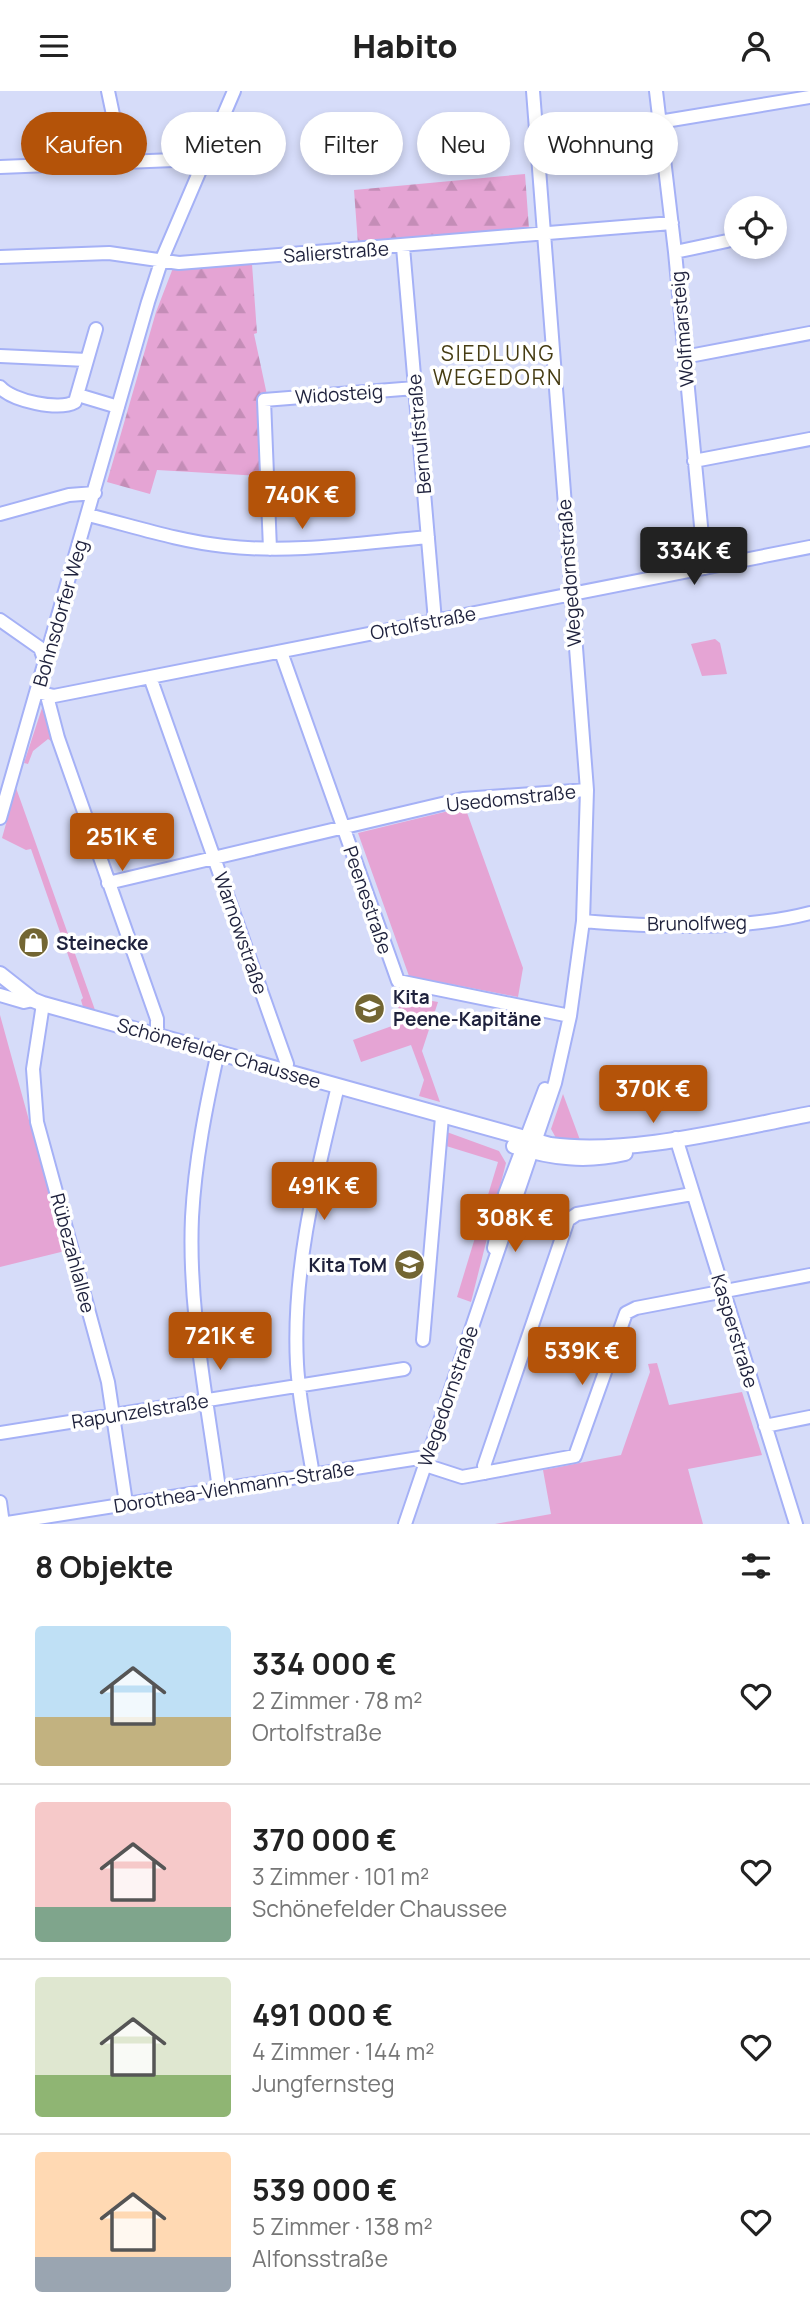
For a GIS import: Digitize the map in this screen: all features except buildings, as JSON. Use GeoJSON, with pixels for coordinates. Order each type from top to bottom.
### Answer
{"type":"FeatureCollection","features":[{"type":"Feature","properties":{"kind":"main road","name":"Schönefelder Chaussee"},"geometry":{"type":"LineString","coordinates":[[2,981],[38,1002],[285,1070],[444,1117],[472,1132],[529,1146],[635,1146],[810,1114]]}},
{"type":"Feature","properties":{"kind":"street"},"geometry":{"type":"LineString","coordinates":[[107,91],[112,112]]}},
{"type":"Feature","properties":{"kind":"street","name":"Bohnsdorfer Weg"},"geometry":{"type":"LineString","coordinates":[[226,112],[234,91]]}},
{"type":"Feature","properties":{"kind":"street","name":"Wegedornstraße"},"geometry":{"type":"LineString","coordinates":[[405,1524],[491,1269],[503,1201],[529,1146],[561,1054],[570,1016],[583,921],[587,790],[533,91]]}},
{"type":"Feature","properties":{"kind":"street","name":"Wolfmarsteig"},"geometry":{"type":"LineString","coordinates":[[656,91],[658,112]]}},
{"type":"Feature","properties":{"kind":"street"},"geometry":{"type":"LineString","coordinates":[[678,119],[810,97]]}},
{"type":"Feature","properties":{"kind":"street"},"geometry":{"type":"LineString","coordinates":[[0,167],[21,166]]}},
{"type":"Feature","properties":{"kind":"street","name":"Bohnsdorfer Weg"},"geometry":{"type":"LineString","coordinates":[[0,818],[42,694],[45,663],[162,259],[200,175]]}},
{"type":"Feature","properties":{"kind":"street","name":"Wolfmarsteig"},"geometry":{"type":"LineString","coordinates":[[666,175],[676,252],[705,568]]}},
{"type":"Feature","properties":{"kind":"street","name":"Salierstraße"},"geometry":{"type":"LineString","coordinates":[[0,257],[109,253],[179,263],[403,247],[672,223]]}},
{"type":"Feature","properties":{"kind":"street"},"geometry":{"type":"LineString","coordinates":[[676,252],[724,242]]}},
{"type":"Feature","properties":{"kind":"street","name":"Bernulfstraße"},"geometry":{"type":"LineString","coordinates":[[403,247],[435,621]]}},
{"type":"Feature","properties":{"kind":"street"},"geometry":{"type":"LineString","coordinates":[[0,387],[18,400],[67,406],[78,395],[96,329]]}},
{"type":"Feature","properties":{"kind":"street"},"geometry":{"type":"LineString","coordinates":[[684,357],[810,333]]}},
{"type":"Feature","properties":{"kind":"street"},"geometry":{"type":"LineString","coordinates":[[0,356],[87,360]]}},
{"type":"Feature","properties":{"kind":"street","name":"Widosteig"},"geometry":{"type":"LineString","coordinates":[[270,549],[264,400],[415,388]]}},
{"type":"Feature","properties":{"kind":"street"},"geometry":{"type":"LineString","coordinates":[[78,395],[118,407]]}},
{"type":"Feature","properties":{"kind":"street"},"geometry":{"type":"LineString","coordinates":[[694,461],[810,439]]}},
{"type":"Feature","properties":{"kind":"street"},"geometry":{"type":"LineString","coordinates":[[0,514],[69,495],[95,493]]}},
{"type":"Feature","properties":{"kind":"street"},"geometry":{"type":"LineString","coordinates":[[88,515],[198,543],[270,549],[428,537]]}},
{"type":"Feature","properties":{"kind":"street","name":"Ortolfstraße"},"geometry":{"type":"LineString","coordinates":[[42,694],[150,677],[810,549]]}},
{"type":"Feature","properties":{"kind":"street"},"geometry":{"type":"LineString","coordinates":[[0,620],[40,648],[45,663]]}},
{"type":"Feature","properties":{"kind":"street","name":"Peenestraße"},"geometry":{"type":"LineString","coordinates":[[281,652],[398,981],[570,1016]]}},
{"type":"Feature","properties":{"kind":"street","name":"Warnowstraße"},"geometry":{"type":"LineString","coordinates":[[150,677],[283,1053],[285,1070]]}},
{"type":"Feature","properties":{"kind":"street"},"geometry":{"type":"LineString","coordinates":[[42,694],[157,1019],[157,1036]]}},
{"type":"Feature","properties":{"kind":"street","name":"Usedomstraße"},"geometry":{"type":"LineString","coordinates":[[108,883],[463,799],[587,790]]}},
{"type":"Feature","properties":{"kind":"street","name":"Brunolfweg"},"geometry":{"type":"LineString","coordinates":[[583,921],[667,925],[740,923],[810,913]]}},
{"type":"Feature","properties":{"kind":"street"},"geometry":{"type":"LineString","coordinates":[[0,995],[24,1002],[38,1002]]}},
{"type":"Feature","properties":{"kind":"street","name":"Rübezahlallee"},"geometry":{"type":"LineString","coordinates":[[38,1002],[33,1069],[37,1122],[108,1382],[126,1503]]}},
{"type":"Feature","properties":{"kind":"street"},"geometry":{"type":"LineString","coordinates":[[218,1052],[201,1132],[192,1216],[194,1297],[219,1489]]}},
{"type":"Feature","properties":{"kind":"street"},"geometry":{"type":"LineString","coordinates":[[313,1475],[299,1386],[298,1311],[302,1254],[317,1167],[338,1086]]}},
{"type":"Feature","properties":{"kind":"street"},"geometry":{"type":"LineString","coordinates":[[423,1340],[444,1117]]}},
{"type":"Feature","properties":{"kind":"street","name":"Kasperstraße"},"geometry":{"type":"LineString","coordinates":[[676,1138],[796,1524]]}},
{"type":"Feature","properties":{"kind":"street"},"geometry":{"type":"LineString","coordinates":[[485,1473],[484,1466],[569,1220],[577,1214],[692,1194]]}},
{"type":"Feature","properties":{"kind":"street"},"geometry":{"type":"LineString","coordinates":[[723,1292],[810,1275]]}},
{"type":"Feature","properties":{"kind":"street","name":"Dorothea-Viehmann-Straße"},"geometry":{"type":"LineString","coordinates":[[2,1524],[419,1458],[462,1477],[570,1458],[578,1453],[626,1313],[636,1308],[723,1292]]}},
{"type":"Feature","properties":{"kind":"street","name":"Rapunzelstraße"},"geometry":{"type":"LineString","coordinates":[[0,1433],[404,1369]]}},
{"type":"Feature","properties":{"kind":"street"},"geometry":{"type":"LineString","coordinates":[[765,1426],[810,1417]]}},
{"type":"Feature","properties":{"kind":"street"},"geometry":{"type":"LineString","coordinates":[[0,1502],[2,1524]]}},
{"type":"Feature","properties":{"kind":"green space"},"geometry":{"type":"Polygon","coordinates":[[[524,174],[529,229],[358,244],[354,190],[524,174]]]}},
{"type":"Feature","properties":{"kind":"green space"},"geometry":{"type":"Polygon","coordinates":[[[252,264],[257,333],[254,334],[267,395],[260,396],[262,476],[157,470],[150,494],[107,482],[156,312],[173,268],[180,270],[252,264]]]}},
{"type":"Feature","properties":{"kind":"green space"},"geometry":{"type":"Polygon","coordinates":[[[715,639],[720,643],[727,674],[702,676],[691,644],[715,639]]]}},
{"type":"Feature","properties":{"kind":"green space"},"geometry":{"type":"Polygon","coordinates":[[[42,708],[54,743],[48,739],[33,751],[28,764],[24,763],[42,708]]]}},
{"type":"Feature","properties":{"kind":"green space"},"geometry":{"type":"Polygon","coordinates":[[[16,788],[95,1010],[83,1007],[83,998],[31,849],[26,850],[2,838],[16,788]]]}},
{"type":"Feature","properties":{"kind":"green space"},"geometry":{"type":"Polygon","coordinates":[[[465,807],[523,968],[518,997],[409,976],[358,833],[465,807]]]}},
{"type":"Feature","properties":{"kind":"green space"},"geometry":{"type":"Polygon","coordinates":[[[394,994],[438,1002],[422,1051],[440,1102],[419,1096],[424,1080],[411,1045],[361,1062],[353,1040],[403,1022],[394,994]]]}},
{"type":"Feature","properties":{"kind":"green space"},"geometry":{"type":"Polygon","coordinates":[[[0,1015],[65,1251],[0,1267],[0,1015]]]}},
{"type":"Feature","properties":{"kind":"green space"},"geometry":{"type":"Polygon","coordinates":[[[563,1094],[580,1140],[556,1138],[551,1129],[563,1094]]]}},
{"type":"Feature","properties":{"kind":"green space"},"geometry":{"type":"Polygon","coordinates":[[[444,1131],[499,1151],[506,1163],[471,1302],[457,1297],[498,1162],[443,1145],[444,1131]]]}},
{"type":"Feature","properties":{"kind":"green space"},"geometry":{"type":"Polygon","coordinates":[[[657,1363],[669,1405],[742,1392],[762,1455],[688,1469],[703,1524],[495,1524],[551,1514],[543,1470],[621,1455],[650,1372],[648,1364],[657,1363]]]}},
{"type":"Feature","properties":{"kind":"place","name":"Steinecke"},"geometry":{"type":"Point","coordinates":[33,943]}},
{"type":"Feature","properties":{"kind":"place","name":"Kita Peene-Kapitäne"},"geometry":{"type":"Point","coordinates":[370,1008]}},
{"type":"Feature","properties":{"kind":"place","name":"Kita ToM"},"geometry":{"type":"Point","coordinates":[410,1265]}},
{"type":"Feature","properties":{"kind":"district","name":"SIEDLUNG WEGEDORN"},"geometry":{"type":"Point","coordinates":[498,365]}}]}
